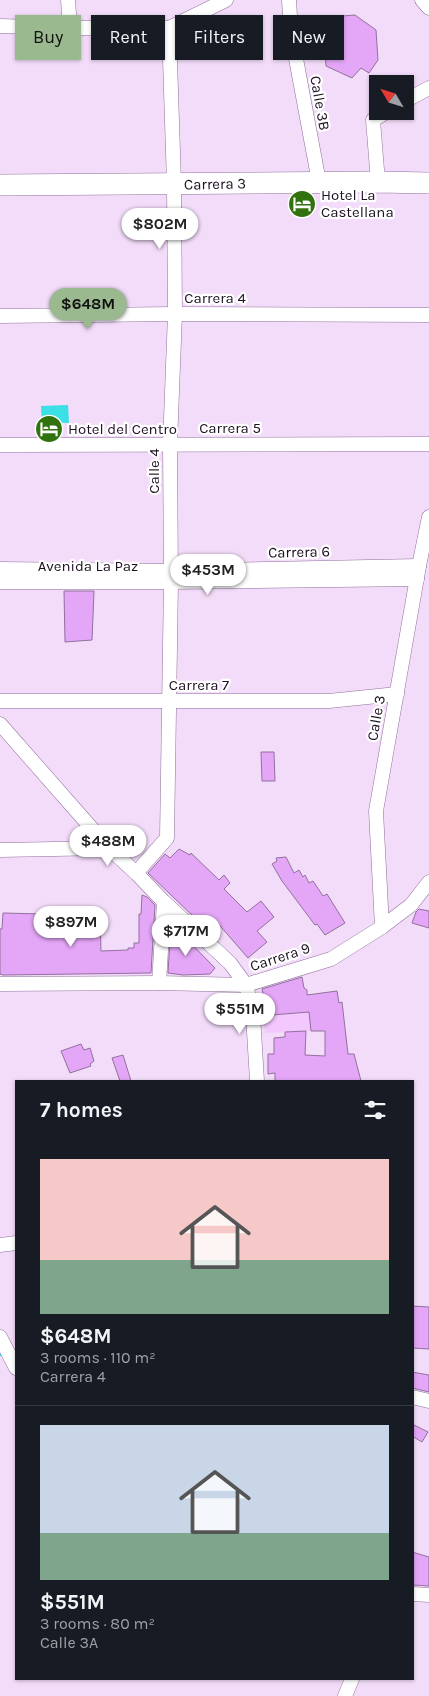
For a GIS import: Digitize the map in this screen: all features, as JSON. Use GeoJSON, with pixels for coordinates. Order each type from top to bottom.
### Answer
{"type":"FeatureCollection","features":[{"type":"Feature","properties":{"kind":"main road","name":"Carrera 3"},"geometry":{"type":"LineString","coordinates":[[0,185],[319,182],[429,184]]}},
{"type":"Feature","properties":{"kind":"street"},"geometry":{"type":"LineString","coordinates":[[68,0],[69,15]]}},
{"type":"Feature","properties":{"kind":"street"},"geometry":{"type":"LineString","coordinates":[[81,28],[169,28],[226,0]]}},
{"type":"Feature","properties":{"kind":"street","name":"Calle 3B"},"geometry":{"type":"LineString","coordinates":[[290,0],[291,32],[319,182]]}},
{"type":"Feature","properties":{"kind":"street"},"geometry":{"type":"LineString","coordinates":[[422,0],[429,8]]}},
{"type":"Feature","properties":{"kind":"street"},"geometry":{"type":"LineString","coordinates":[[0,26],[15,26]]}},
{"type":"Feature","properties":{"kind":"street","name":"Calle 4"},"geometry":{"type":"LineString","coordinates":[[136,872],[168,838],[170,444],[175,314],[174,184],[169,28]]}},
{"type":"Feature","properties":{"kind":"street"},"geometry":{"type":"LineString","coordinates":[[414,96],[429,88]]}},
{"type":"Feature","properties":{"kind":"street"},"geometry":{"type":"LineString","coordinates":[[373,120],[378,182]]}},
{"type":"Feature","properties":{"kind":"street","name":"Carrera 4"},"geometry":{"type":"LineString","coordinates":[[0,316],[175,314],[429,316]]}},
{"type":"Feature","properties":{"kind":"street","name":"Carrera 5"},"geometry":{"type":"LineString","coordinates":[[0,445],[429,444]]}},
{"type":"Feature","properties":{"kind":"street","name":"Calle 3"},"geometry":{"type":"LineString","coordinates":[[382,928],[376,811],[421,574],[429,517]]}},
{"type":"Feature","properties":{"kind":"street","name":"Carrera 6"},"geometry":{"type":"LineString","coordinates":[[0,569],[170,576],[421,574]]}},
{"type":"Feature","properties":{"kind":"street","name":"Avenida La Paz"},"geometry":{"type":"LineString","coordinates":[[0,582],[170,576]]}},
{"type":"Feature","properties":{"kind":"street","name":"Carrera 7"},"geometry":{"type":"LineString","coordinates":[[0,700],[329,701],[397,694]]}},
{"type":"Feature","properties":{"kind":"street"},"geometry":{"type":"LineString","coordinates":[[0,724],[108,848],[136,872],[164,902],[230,963],[246,985],[253,1015],[257,1080]]}},
{"type":"Feature","properties":{"kind":"street"},"geometry":{"type":"LineString","coordinates":[[0,850],[108,848]]}},
{"type":"Feature","properties":{"kind":"street","name":"Carrera 9"},"geometry":{"type":"LineString","coordinates":[[0,984],[159,983],[246,985],[331,959],[382,928],[411,905],[429,882]]}},
{"type":"Feature","properties":{"kind":"street"},"geometry":{"type":"LineString","coordinates":[[159,983],[164,902]]}},
{"type":"Feature","properties":{"kind":"street"},"geometry":{"type":"LineString","coordinates":[[0,1245],[15,1243]]}},
{"type":"Feature","properties":{"kind":"street"},"geometry":{"type":"LineString","coordinates":[[0,1337],[15,1366]]}},
{"type":"Feature","properties":{"kind":"street"},"geometry":{"type":"LineString","coordinates":[[414,1397],[429,1401]]}},
{"type":"Feature","properties":{"kind":"street"},"geometry":{"type":"LineString","coordinates":[[414,1594],[429,1596]]}},
{"type":"Feature","properties":{"kind":"street"},"geometry":{"type":"LineString","coordinates":[[345,1696],[352,1680]]}},
{"type":"Feature","properties":{"kind":"shaded area"},"geometry":{"type":"Polygon","coordinates":[[[68,405],[69,423],[42,422],[41,406],[68,405]]]}},
{"type":"Feature","properties":{"kind":"shaded area"},"geometry":{"type":"Polygon","coordinates":[[[309,1012],[311,1031],[265,1033],[263,1015],[309,1012]]]}},
{"type":"Feature","properties":{"kind":"building"},"geometry":{"type":"Polygon","coordinates":[[[355,15],[376,30],[378,60],[369,73],[361,68],[352,78],[326,66],[326,60],[344,60],[344,16],[355,15]]]}},
{"type":"Feature","properties":{"kind":"building"},"geometry":{"type":"Polygon","coordinates":[[[64,591],[94,591],[92,640],[65,642],[64,591]]]}},
{"type":"Feature","properties":{"kind":"building"},"geometry":{"type":"Polygon","coordinates":[[[261,752],[274,752],[275,781],[262,781],[261,752]]]}},
{"type":"Feature","properties":{"kind":"building"},"geometry":{"type":"Polygon","coordinates":[[[179,849],[190,855],[191,853],[219,880],[224,875],[230,883],[224,889],[247,912],[261,901],[274,917],[257,931],[267,942],[248,958],[215,920],[208,926],[197,916],[195,918],[148,873],[165,854],[170,858],[179,849]]]}},
{"type":"Feature","properties":{"kind":"building"},"geometry":{"type":"Polygon","coordinates":[[[286,857],[294,873],[299,870],[303,877],[305,875],[309,883],[313,881],[323,896],[327,894],[345,923],[325,935],[317,924],[315,925],[282,881],[272,864],[277,861],[276,858],[286,857]]]}},
{"type":"Feature","properties":{"kind":"building"},"geometry":{"type":"Polygon","coordinates":[[[142,895],[155,905],[151,973],[0,974],[0,929],[2,929],[3,913],[42,914],[42,935],[62,934],[62,936],[91,931],[91,913],[100,914],[101,951],[128,950],[128,948],[134,948],[134,943],[139,943],[139,914],[141,914],[142,895]]]}},
{"type":"Feature","properties":{"kind":"building"},"geometry":{"type":"Polygon","coordinates":[[[419,909],[429,911],[429,928],[412,923],[419,909]]]}},
{"type":"Feature","properties":{"kind":"building"},"geometry":{"type":"Polygon","coordinates":[[[171,923],[215,968],[210,974],[183,975],[168,973],[171,923]]]}},
{"type":"Feature","properties":{"kind":"building"},"geometry":{"type":"Polygon","coordinates":[[[302,977],[307,995],[337,991],[339,1003],[342,1002],[348,1054],[354,1054],[361,1080],[275,1080],[275,1073],[268,1074],[268,1054],[274,1054],[274,1038],[285,1037],[285,1032],[306,1031],[305,1055],[325,1056],[325,1031],[311,1031],[309,1012],[272,1015],[272,1001],[265,1002],[262,989],[302,977]]]}},
{"type":"Feature","properties":{"kind":"building"},"geometry":{"type":"Polygon","coordinates":[[[81,1044],[84,1050],[90,1048],[94,1061],[90,1064],[91,1066],[70,1073],[61,1051],[81,1044]]]}},
{"type":"Feature","properties":{"kind":"building"},"geometry":{"type":"Polygon","coordinates":[[[123,1055],[131,1080],[120,1080],[112,1058],[123,1055]]]}},
{"type":"Feature","properties":{"kind":"building"},"geometry":{"type":"Polygon","coordinates":[[[414,1306],[429,1307],[429,1349],[414,1348],[414,1306]]]}},
{"type":"Feature","properties":{"kind":"building"},"geometry":{"type":"Polygon","coordinates":[[[414,1372],[429,1375],[429,1392],[414,1388],[414,1372]]]}},
{"type":"Feature","properties":{"kind":"building"},"geometry":{"type":"Polygon","coordinates":[[[414,1425],[428,1432],[422,1442],[414,1437],[414,1425]]]}},
{"type":"Feature","properties":{"kind":"building"},"geometry":{"type":"Polygon","coordinates":[[[414,1553],[429,1557],[429,1586],[414,1585],[414,1553]]]}},
{"type":"Feature","properties":{"kind":"place","name":"Hotel La Castellana"},"geometry":{"type":"Point","coordinates":[302,204]}},
{"type":"Feature","properties":{"kind":"place","name":"Hotel del Centro"},"geometry":{"type":"Point","coordinates":[49,429]}}]}
